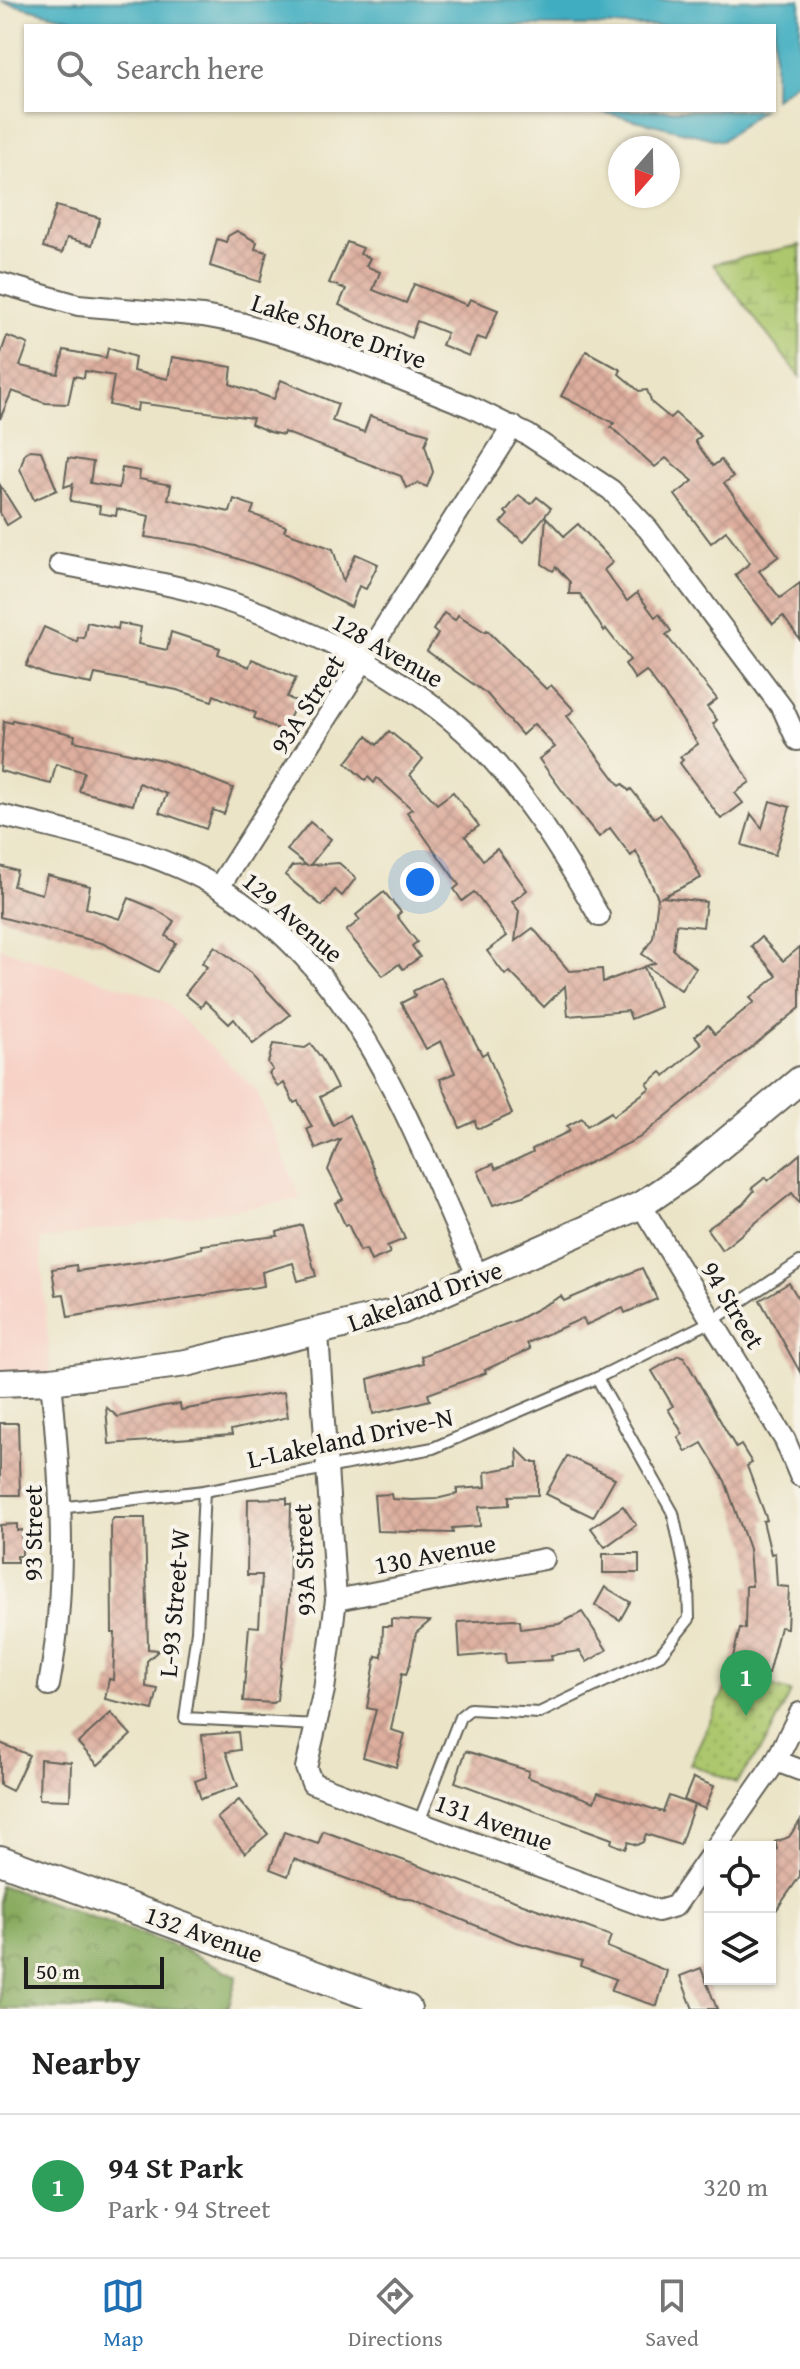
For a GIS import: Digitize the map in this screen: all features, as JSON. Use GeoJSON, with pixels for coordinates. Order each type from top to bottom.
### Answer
{"type":"FeatureCollection","features":[{"type":"Feature","properties":{"kind":"main road","name":"132 Avenue"},"geometry":{"type":"LineString","coordinates":[[0,1860],[407,2009]]}},
{"type":"Feature","properties":{"kind":"street","name":"Lake Shore Drive"},"geometry":{"type":"LineString","coordinates":[[0,283],[78,305],[203,316],[241,323],[315,345],[513,426],[566,457],[611,490],[648,529],[783,709],[797,740]]}},
{"type":"Feature","properties":{"kind":"street","name":"93A Street"},"geometry":{"type":"LineString","coordinates":[[219,887],[365,664],[513,426]]}},
{"type":"Feature","properties":{"kind":"street","name":"128 Avenue"},"geometry":{"type":"LineString","coordinates":[[60,564],[194,591],[248,608],[297,628],[427,700],[466,733],[564,854],[599,916]]}},
{"type":"Feature","properties":{"kind":"street","name":"129 Avenue"},"geometry":{"type":"LineString","coordinates":[[0,815],[144,853],[219,887],[311,962],[353,1015],[375,1051],[479,1279]]}},
{"type":"Feature","properties":{"kind":"street","name":"Lakeland Drive"},"geometry":{"type":"LineString","coordinates":[[0,1383],[51,1381],[186,1363],[318,1334],[401,1311],[641,1205],[688,1173],[800,1080]]}},
{"type":"Feature","properties":{"kind":"street","name":"94 Street"},"geometry":{"type":"LineString","coordinates":[[641,1205],[785,1440],[800,1476]]}},
{"type":"Feature","properties":{"kind":"street","name":"93A Street"},"geometry":{"type":"LineString","coordinates":[[312,1783],[306,1768],[336,1600],[318,1334]]}},
{"type":"Feature","properties":{"kind":"street","name":"93 Street"},"geometry":{"type":"LineString","coordinates":[[49,1685],[60,1604],[59,1462],[51,1381]]}},
{"type":"Feature","properties":{"kind":"street","name":"130 Avenue"},"geometry":{"type":"LineString","coordinates":[[336,1600],[544,1559]]}},
{"type":"Feature","properties":{"kind":"street"},"geometry":{"type":"LineString","coordinates":[[720,1841],[776,1761],[800,1713]]}},
{"type":"Feature","properties":{"kind":"street"},"geometry":{"type":"LineString","coordinates":[[776,1761],[800,1770]]}},
{"type":"Feature","properties":{"kind":"street","name":"131 Avenue"},"geometry":{"type":"LineString","coordinates":[[312,1783],[658,1911],[675,1906],[704,1865]]}},
{"type":"Feature","properties":{"kind":"lane","name":"L-Lakeland Drive-N"},"geometry":{"type":"LineString","coordinates":[[59,1508],[204,1491],[433,1448],[597,1378],[712,1321],[800,1262]]}},
{"type":"Feature","properties":{"kind":"lane"},"geometry":{"type":"LineString","coordinates":[[419,1822],[460,1717],[470,1709],[539,1713],[660,1655],[689,1619],[688,1584],[673,1513],[597,1378]]}},
{"type":"Feature","properties":{"kind":"lane","name":"L-93 Street-W"},"geometry":{"type":"LineString","coordinates":[[204,1491],[197,1631],[185,1718],[316,1725]]}},
{"type":"Feature","properties":{"kind":"shaded area"},"geometry":{"type":"Polygon","coordinates":[[[0,948],[163,1000],[257,1091],[301,1199],[40,1240],[51,1381],[0,1383],[0,948]]]}},
{"type":"Feature","properties":{"kind":"green space"},"geometry":{"type":"Polygon","coordinates":[[[800,245],[800,377],[713,264],[800,245]]]}},
{"type":"Feature","properties":{"kind":"green space"},"geometry":{"type":"Polygon","coordinates":[[[732,1674],[791,1692],[767,1741],[736,1783],[690,1764],[732,1674]]]}},
{"type":"Feature","properties":{"kind":"green space"},"geometry":{"type":"Polygon","coordinates":[[[0,1885],[182,1949],[237,1976],[228,2009],[0,2009],[0,1885]]]}},
{"type":"Feature","properties":{"kind":"water"},"geometry":{"type":"Polygon","coordinates":[[[800,0],[800,79],[776,97],[776,24],[91,24],[0,1],[800,0]]]}},
{"type":"Feature","properties":{"kind":"water"},"geometry":{"type":"Polygon","coordinates":[[[601,112],[758,112],[722,141],[601,112]]]}},
{"type":"Feature","properties":{"kind":"building"},"geometry":{"type":"Polygon","coordinates":[[[56,206],[100,218],[92,245],[67,238],[62,253],[43,247],[56,206]]]}},
{"type":"Feature","properties":{"kind":"building"},"geometry":{"type":"Polygon","coordinates":[[[237,231],[257,242],[255,249],[267,252],[260,282],[210,266],[217,239],[226,242],[228,236],[237,231]]]}},
{"type":"Feature","properties":{"kind":"building"},"geometry":{"type":"Polygon","coordinates":[[[347,242],[363,248],[360,254],[370,258],[366,266],[380,272],[373,290],[406,303],[414,284],[467,305],[470,299],[498,310],[486,340],[477,337],[469,356],[442,345],[447,333],[417,321],[411,338],[339,305],[346,289],[329,283],[347,242]]]}},
{"type":"Feature","properties":{"kind":"building"},"geometry":{"type":"Polygon","coordinates":[[[7,336],[28,344],[20,366],[58,374],[64,350],[106,358],[108,348],[135,357],[133,371],[168,379],[172,357],[232,367],[230,384],[274,399],[281,380],[338,404],[332,421],[364,432],[370,416],[429,434],[425,445],[433,472],[427,487],[418,483],[406,488],[401,476],[284,432],[283,435],[270,432],[251,424],[253,418],[138,403],[137,411],[109,405],[114,376],[85,371],[84,378],[74,376],[68,404],[45,403],[12,391],[0,419],[0,356],[7,336]]]}},
{"type":"Feature","properties":{"kind":"building"},"geometry":{"type":"Polygon","coordinates":[[[586,351],[621,370],[619,374],[639,391],[647,390],[652,403],[670,418],[675,413],[701,436],[695,441],[713,466],[721,460],[733,477],[724,483],[779,556],[759,571],[780,598],[800,583],[800,640],[783,616],[773,624],[735,575],[750,563],[726,531],[711,543],[675,495],[693,481],[666,458],[655,467],[611,427],[614,423],[561,396],[586,351]]]}},
{"type":"Feature","properties":{"kind":"building"},"geometry":{"type":"Polygon","coordinates":[[[41,451],[57,490],[34,500],[20,469],[25,453],[41,451]]]}},
{"type":"Feature","properties":{"kind":"building"},"geometry":{"type":"Polygon","coordinates":[[[68,458],[93,462],[90,483],[119,488],[122,468],[140,471],[139,479],[171,485],[168,499],[230,512],[234,499],[254,506],[251,514],[286,526],[284,531],[333,549],[343,581],[356,554],[378,564],[366,589],[359,586],[351,607],[290,577],[198,545],[145,537],[149,516],[117,509],[116,516],[99,513],[100,506],[70,501],[73,484],[64,487],[68,458]]]}},
{"type":"Feature","properties":{"kind":"building"},"geometry":{"type":"Polygon","coordinates":[[[0,485],[20,517],[7,525],[0,513],[0,485]]]}},
{"type":"Feature","properties":{"kind":"building"},"geometry":{"type":"Polygon","coordinates":[[[519,495],[531,504],[537,497],[551,508],[524,542],[501,523],[508,515],[505,512],[519,495]]]}},
{"type":"Feature","properties":{"kind":"building"},"geometry":{"type":"Polygon","coordinates":[[[546,517],[564,536],[578,524],[613,562],[604,570],[627,601],[637,593],[655,617],[659,614],[671,631],[666,635],[717,699],[707,707],[717,720],[713,724],[750,782],[735,793],[743,803],[721,819],[680,763],[683,760],[680,757],[698,744],[674,708],[646,671],[635,679],[625,664],[630,660],[606,629],[604,631],[580,594],[569,594],[570,582],[556,567],[553,571],[542,564],[546,517]]]}},
{"type":"Feature","properties":{"kind":"building"},"geometry":{"type":"Polygon","coordinates":[[[444,613],[455,620],[458,615],[485,632],[487,630],[546,689],[551,685],[574,710],[567,716],[620,786],[623,784],[629,791],[631,789],[654,818],[660,814],[687,850],[701,878],[662,897],[706,902],[703,927],[676,924],[673,950],[696,968],[681,990],[646,966],[655,963],[642,954],[653,938],[658,898],[636,851],[631,856],[610,828],[599,837],[569,800],[539,759],[555,747],[534,724],[522,735],[487,694],[427,651],[438,634],[433,630],[444,613]]]}},
{"type":"Feature","properties":{"kind":"building"},"geometry":{"type":"Polygon","coordinates":[[[87,622],[118,629],[119,623],[141,627],[138,644],[167,650],[171,632],[220,648],[218,654],[249,667],[252,659],[296,678],[287,697],[297,702],[283,732],[254,718],[256,713],[214,695],[212,701],[177,690],[95,674],[92,684],[49,676],[26,666],[44,627],[77,642],[78,637],[84,638],[87,622]]]}},
{"type":"Feature","properties":{"kind":"building"},"geometry":{"type":"Polygon","coordinates":[[[13,720],[75,735],[74,741],[162,760],[233,788],[224,814],[213,810],[206,829],[159,812],[167,794],[139,783],[133,805],[79,791],[84,772],[56,764],[51,784],[0,771],[4,721],[12,723],[13,720]]]}},
{"type":"Feature","properties":{"kind":"building"},"geometry":{"type":"Polygon","coordinates":[[[389,731],[423,759],[410,775],[437,804],[453,792],[479,826],[465,836],[483,860],[497,849],[527,890],[512,902],[519,911],[515,941],[533,928],[569,971],[602,969],[603,982],[644,967],[660,1007],[631,1019],[628,1011],[568,1016],[565,986],[544,1007],[510,972],[505,975],[487,951],[507,936],[474,892],[462,901],[454,889],[459,885],[407,812],[412,809],[377,778],[374,783],[368,777],[365,780],[346,763],[367,736],[377,745],[389,731]]]}},
{"type":"Feature","properties":{"kind":"building"},"geometry":{"type":"Polygon","coordinates":[[[770,801],[790,807],[775,855],[742,845],[751,814],[762,828],[770,801]]]}},
{"type":"Feature","properties":{"kind":"building"},"geometry":{"type":"Polygon","coordinates":[[[310,822],[331,839],[310,865],[339,863],[356,878],[342,896],[335,890],[322,906],[285,875],[292,866],[306,865],[287,850],[310,822]]]}},
{"type":"Feature","properties":{"kind":"building"},"geometry":{"type":"Polygon","coordinates":[[[0,866],[17,871],[13,886],[42,894],[47,875],[90,886],[86,908],[120,919],[129,898],[155,909],[174,921],[166,936],[176,943],[158,972],[102,943],[0,917],[0,866]]]}},
{"type":"Feature","properties":{"kind":"building"},"geometry":{"type":"Polygon","coordinates":[[[384,892],[401,912],[397,916],[417,942],[412,946],[420,957],[403,969],[399,964],[383,976],[346,931],[360,920],[356,915],[384,892]]]}},
{"type":"Feature","properties":{"kind":"building"},"geometry":{"type":"Polygon","coordinates":[[[761,937],[783,961],[800,947],[800,1008],[639,1138],[523,1196],[493,1205],[478,1171],[493,1164],[496,1169],[533,1152],[532,1149],[570,1131],[567,1126],[582,1118],[587,1126],[611,1112],[613,1116],[650,1088],[647,1084],[661,1072],[665,1076],[702,1044],[695,1036],[708,1025],[715,1034],[754,1002],[750,998],[777,976],[751,946],[761,937]]]}},
{"type":"Feature","properties":{"kind":"building"},"geometry":{"type":"Polygon","coordinates":[[[215,946],[253,975],[290,1015],[253,1044],[234,1019],[229,1024],[205,1001],[201,1007],[185,994],[207,967],[202,963],[215,946]]]}},
{"type":"Feature","properties":{"kind":"building"},"geometry":{"type":"Polygon","coordinates":[[[441,977],[482,1055],[487,1052],[512,1114],[484,1127],[477,1128],[475,1121],[460,1128],[440,1079],[455,1073],[441,1041],[426,1049],[401,1003],[415,996],[413,991],[441,977]]]}},
{"type":"Feature","properties":{"kind":"building"},"geometry":{"type":"Polygon","coordinates":[[[273,1044],[305,1048],[311,1044],[322,1059],[337,1088],[320,1097],[333,1125],[349,1115],[405,1239],[387,1246],[390,1253],[371,1261],[366,1249],[360,1251],[348,1224],[345,1225],[335,1203],[343,1199],[328,1170],[340,1139],[316,1149],[307,1129],[312,1127],[298,1101],[294,1103],[284,1083],[278,1087],[269,1073],[273,1070],[268,1063],[273,1044]]]}},
{"type":"Feature","properties":{"kind":"building"},"geometry":{"type":"Polygon","coordinates":[[[800,1154],[800,1203],[792,1193],[722,1250],[707,1229],[743,1204],[754,1191],[752,1188],[766,1177],[768,1181],[800,1154]]]}},
{"type":"Feature","properties":{"kind":"building"},"geometry":{"type":"Polygon","coordinates":[[[302,1225],[316,1276],[298,1281],[293,1263],[262,1272],[264,1286],[68,1317],[64,1294],[56,1295],[52,1269],[76,1265],[77,1271],[141,1262],[202,1248],[201,1245],[278,1236],[277,1232],[302,1225]]]}},
{"type":"Feature","properties":{"kind":"building"},"geometry":{"type":"Polygon","coordinates":[[[642,1268],[657,1299],[625,1313],[623,1308],[586,1325],[583,1318],[527,1343],[530,1349],[485,1370],[486,1373],[428,1394],[430,1400],[373,1414],[368,1379],[423,1363],[421,1356],[517,1320],[561,1296],[564,1301],[642,1268]]]}},
{"type":"Feature","properties":{"kind":"building"},"geometry":{"type":"Polygon","coordinates":[[[789,1283],[800,1301],[800,1372],[760,1300],[789,1283]]]}},
{"type":"Feature","properties":{"kind":"building"},"geometry":{"type":"Polygon","coordinates":[[[679,1355],[684,1357],[736,1448],[741,1445],[752,1463],[747,1466],[767,1520],[763,1521],[771,1554],[775,1553],[777,1586],[789,1587],[787,1628],[780,1627],[768,1674],[731,1665],[740,1628],[745,1629],[746,1586],[752,1586],[749,1549],[725,1481],[702,1443],[686,1452],[678,1437],[683,1434],[668,1409],[673,1406],[652,1371],[679,1355]]]}},
{"type":"Feature","properties":{"kind":"building"},"geometry":{"type":"Polygon","coordinates":[[[284,1392],[288,1417],[231,1430],[232,1435],[109,1444],[106,1407],[118,1417],[163,1406],[180,1404],[181,1410],[284,1392]]]}},
{"type":"Feature","properties":{"kind":"building"},"geometry":{"type":"Polygon","coordinates":[[[0,1423],[18,1423],[20,1495],[0,1495],[0,1423]]]}},
{"type":"Feature","properties":{"kind":"building"},"geometry":{"type":"Polygon","coordinates":[[[517,1449],[530,1462],[538,1462],[538,1495],[509,1496],[509,1505],[479,1507],[480,1526],[452,1528],[453,1533],[377,1531],[374,1495],[391,1494],[392,1499],[436,1499],[457,1494],[457,1489],[486,1487],[485,1472],[518,1466],[517,1449]]]}},
{"type":"Feature","properties":{"kind":"building"},"geometry":{"type":"Polygon","coordinates":[[[567,1456],[615,1478],[593,1517],[546,1494],[567,1456]]]}},
{"type":"Feature","properties":{"kind":"building"},"geometry":{"type":"Polygon","coordinates":[[[287,1498],[287,1504],[291,1504],[289,1599],[277,1700],[273,1703],[243,1701],[249,1626],[259,1627],[262,1575],[247,1575],[248,1499],[287,1498]]]}},
{"type":"Feature","properties":{"kind":"building"},"geometry":{"type":"Polygon","coordinates":[[[623,1506],[636,1525],[605,1547],[591,1528],[623,1506]]]}},
{"type":"Feature","properties":{"kind":"building"},"geometry":{"type":"Polygon","coordinates":[[[114,1518],[145,1518],[148,1649],[159,1650],[147,1661],[146,1687],[158,1689],[153,1710],[105,1699],[109,1679],[113,1680],[115,1633],[112,1633],[111,1521],[114,1518]]]}},
{"type":"Feature","properties":{"kind":"building"},"geometry":{"type":"Polygon","coordinates":[[[17,1524],[17,1531],[22,1530],[22,1556],[17,1556],[17,1562],[0,1562],[0,1525],[17,1524]]]}},
{"type":"Feature","properties":{"kind":"building"},"geometry":{"type":"Polygon","coordinates":[[[603,1554],[639,1554],[639,1573],[603,1573],[603,1554]]]}},
{"type":"Feature","properties":{"kind":"building"},"geometry":{"type":"Polygon","coordinates":[[[605,1587],[630,1602],[620,1620],[595,1605],[605,1587]]]}},
{"type":"Feature","properties":{"kind":"building"},"geometry":{"type":"Polygon","coordinates":[[[582,1612],[607,1650],[587,1662],[580,1651],[551,1655],[552,1660],[506,1663],[505,1653],[460,1657],[458,1622],[514,1619],[520,1621],[521,1629],[559,1624],[582,1612]]]}},
{"type":"Feature","properties":{"kind":"building"},"geometry":{"type":"Polygon","coordinates":[[[391,1619],[430,1621],[416,1633],[410,1664],[406,1674],[402,1673],[391,1730],[405,1734],[396,1767],[363,1757],[376,1710],[367,1708],[376,1656],[382,1657],[383,1626],[391,1626],[391,1619]]]}},
{"type":"Feature","properties":{"kind":"building"},"geometry":{"type":"Polygon","coordinates":[[[111,1713],[131,1735],[98,1765],[78,1743],[111,1713]]]}},
{"type":"Feature","properties":{"kind":"building"},"geometry":{"type":"Polygon","coordinates":[[[238,1732],[240,1750],[226,1752],[238,1786],[201,1799],[195,1781],[206,1777],[202,1735],[238,1732]]]}},
{"type":"Feature","properties":{"kind":"building"},"geometry":{"type":"Polygon","coordinates":[[[0,1743],[29,1755],[12,1791],[0,1785],[0,1743]]]}},
{"type":"Feature","properties":{"kind":"building"},"geometry":{"type":"Polygon","coordinates":[[[466,1751],[529,1771],[527,1777],[594,1802],[598,1792],[663,1812],[669,1796],[694,1805],[680,1845],[646,1834],[643,1842],[637,1845],[628,1842],[625,1849],[611,1843],[612,1839],[455,1782],[466,1751]]]}},
{"type":"Feature","properties":{"kind":"building"},"geometry":{"type":"Polygon","coordinates":[[[40,1759],[71,1762],[70,1800],[39,1799],[40,1759]]]}},
{"type":"Feature","properties":{"kind":"building"},"geometry":{"type":"Polygon","coordinates":[[[693,1778],[714,1786],[705,1809],[684,1800],[693,1778]]]}},
{"type":"Feature","properties":{"kind":"building"},"geometry":{"type":"Polygon","coordinates":[[[239,1800],[268,1834],[245,1853],[217,1818],[239,1800]]]}},
{"type":"Feature","properties":{"kind":"building"},"geometry":{"type":"Polygon","coordinates":[[[800,1821],[800,1876],[776,1910],[776,1842],[789,1837],[800,1821]]]}},
{"type":"Feature","properties":{"kind":"building"},"geometry":{"type":"Polygon","coordinates":[[[323,1831],[611,1936],[607,1947],[667,1971],[657,2006],[611,1991],[616,1979],[580,1966],[582,1961],[513,1941],[415,1900],[390,1895],[294,1859],[288,1876],[270,1869],[284,1832],[318,1844],[323,1831]]]}},
{"type":"Feature","properties":{"kind":"building"},"geometry":{"type":"Polygon","coordinates":[[[701,1968],[704,1985],[708,1985],[717,2009],[693,2009],[680,1976],[701,1968]]]}},
{"type":"Feature","properties":{"kind":"place","name":"94 St Park"},"geometry":{"type":"Point","coordinates":[746,1716]}}]}
